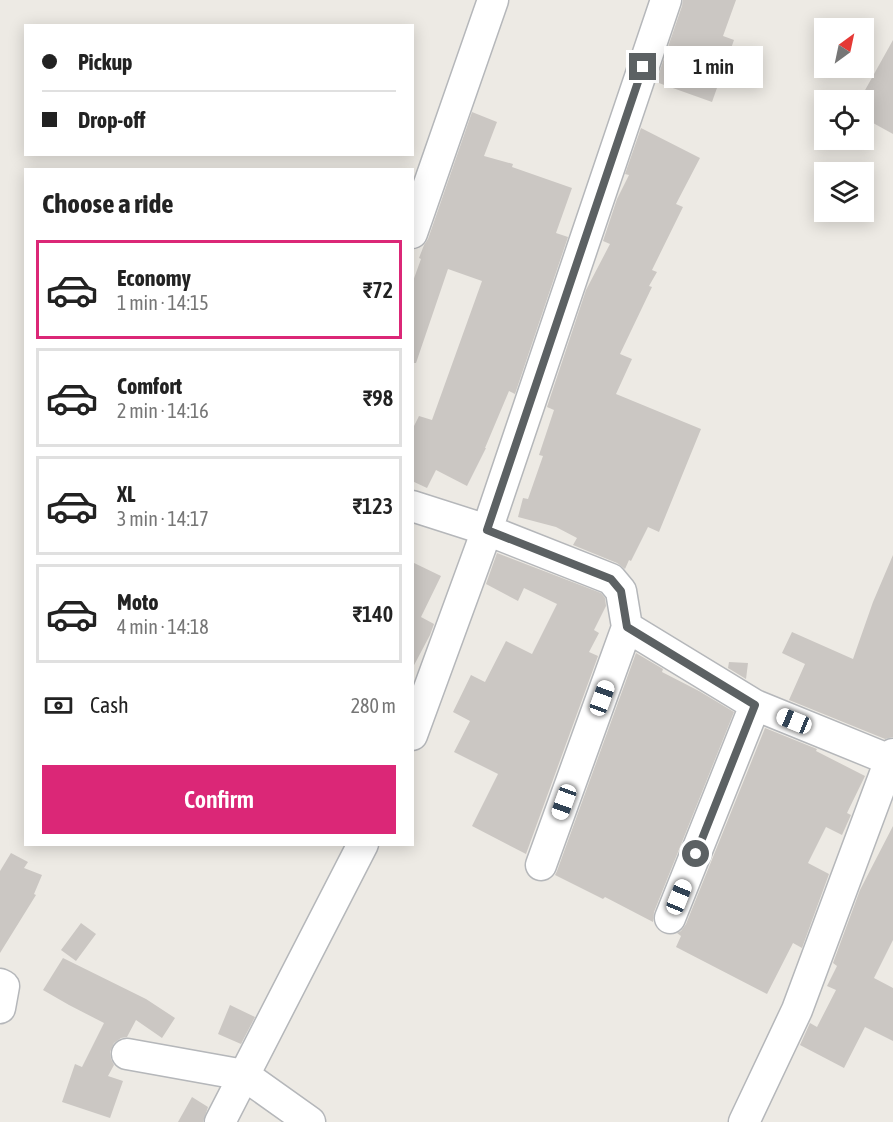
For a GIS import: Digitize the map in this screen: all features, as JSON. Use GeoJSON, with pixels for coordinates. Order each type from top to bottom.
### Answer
{"type":"FeatureCollection","features":[{"type":"Feature","properties":{"kind":"street"},"geometry":{"type":"LineString","coordinates":[[414,227],[494,0]]}},
{"type":"Feature","properties":{"kind":"street"},"geometry":{"type":"LineString","coordinates":[[414,730],[487,530],[666,0]]}},
{"type":"Feature","properties":{"kind":"street"},"geometry":{"type":"LineString","coordinates":[[414,507],[487,530],[611,579],[621,591],[627,627],[541,866]]}},
{"type":"Feature","properties":{"kind":"street"},"geometry":{"type":"LineString","coordinates":[[627,627],[755,705],[892,758],[797,1010],[744,1122]]}},
{"type":"Feature","properties":{"kind":"street"},"geometry":{"type":"LineString","coordinates":[[670,918],[755,705]]}},
{"type":"Feature","properties":{"kind":"street"},"geometry":{"type":"LineString","coordinates":[[220,1122],[362,846]]}},
{"type":"Feature","properties":{"kind":"street"},"geometry":{"type":"LineString","coordinates":[[0,984],[4,987],[0,1008]]}},
{"type":"Feature","properties":{"kind":"street"},"geometry":{"type":"LineString","coordinates":[[127,1054],[244,1076],[310,1122]]}},
{"type":"Feature","properties":{"kind":"building"},"geometry":{"type":"Polygon","coordinates":[[[683,0],[736,0],[723,36],[734,40],[712,102],[656,82],[683,0]]]}},
{"type":"Feature","properties":{"kind":"building"},"geometry":{"type":"Polygon","coordinates":[[[893,40],[893,134],[874,124],[874,90],[865,90],[874,78],[893,40]]]}},
{"type":"Feature","properties":{"kind":"building"},"geometry":{"type":"Polygon","coordinates":[[[472,112],[497,122],[484,156],[513,164],[512,167],[572,188],[556,233],[568,237],[515,394],[509,391],[486,448],[467,486],[436,470],[427,488],[414,482],[414,426],[419,416],[432,420],[482,281],[448,269],[416,363],[414,363],[414,278],[421,259],[419,258],[428,239],[472,112]]]}},
{"type":"Feature","properties":{"kind":"building"},"geometry":{"type":"Polygon","coordinates":[[[641,128],[700,158],[676,204],[683,207],[652,270],[657,272],[649,286],[652,287],[620,354],[632,359],[616,394],[701,429],[659,532],[648,527],[625,569],[617,563],[573,545],[577,538],[556,527],[518,517],[523,498],[528,499],[543,456],[539,455],[554,410],[547,407],[586,290],[610,244],[603,241],[617,199],[629,175],[625,174],[641,128]]]}},
{"type":"Feature","properties":{"kind":"building"},"geometry":{"type":"Polygon","coordinates":[[[497,553],[601,593],[605,598],[606,606],[594,630],[599,633],[589,652],[598,656],[526,854],[472,826],[498,774],[454,752],[470,721],[453,712],[471,675],[485,682],[506,641],[532,654],[557,604],[524,588],[518,601],[486,584],[497,553]]]}},
{"type":"Feature","properties":{"kind":"building"},"geometry":{"type":"Polygon","coordinates":[[[893,555],[893,737],[885,739],[789,700],[805,664],[782,653],[792,632],[853,659],[893,555]]]}},
{"type":"Feature","properties":{"kind":"building"},"geometry":{"type":"Polygon","coordinates":[[[414,563],[441,576],[421,617],[434,624],[414,665],[414,563]]]}},
{"type":"Feature","properties":{"kind":"building"},"geometry":{"type":"Polygon","coordinates":[[[636,653],[663,669],[662,672],[734,712],[654,912],[653,922],[555,875],[636,653]]]}},
{"type":"Feature","properties":{"kind":"building"},"geometry":{"type":"Polygon","coordinates":[[[729,662],[748,663],[746,679],[728,668],[729,662]]]}},
{"type":"Feature","properties":{"kind":"building"},"geometry":{"type":"Polygon","coordinates":[[[765,728],[817,749],[816,751],[865,776],[847,813],[851,815],[842,835],[826,827],[808,863],[829,874],[802,948],[793,943],[767,994],[676,947],[681,936],[677,933],[686,924],[765,728]]]}},
{"type":"Feature","properties":{"kind":"building"},"geometry":{"type":"Polygon","coordinates":[[[893,826],[893,940],[874,978],[893,988],[893,1041],[865,1027],[844,1068],[800,1045],[810,1023],[817,1027],[836,990],[827,986],[837,966],[833,963],[860,890],[893,826]]]}},
{"type":"Feature","properties":{"kind":"building"},"geometry":{"type":"Polygon","coordinates":[[[11,853],[28,862],[24,868],[42,875],[34,894],[36,895],[0,953],[0,871],[11,853]]]}},
{"type":"Feature","properties":{"kind":"building"},"geometry":{"type":"Polygon","coordinates":[[[81,923],[96,934],[76,961],[61,950],[81,923]]]}},
{"type":"Feature","properties":{"kind":"building"},"geometry":{"type":"Polygon","coordinates":[[[63,958],[146,999],[175,1018],[162,1038],[136,1020],[127,1037],[114,1043],[110,1052],[114,1065],[108,1076],[123,1081],[110,1118],[62,1102],[75,1064],[82,1067],[104,1023],[43,990],[63,958]]]}},
{"type":"Feature","properties":{"kind":"building"},"geometry":{"type":"Polygon","coordinates":[[[230,1005],[255,1017],[241,1044],[218,1034],[230,1005]]]}},
{"type":"Feature","properties":{"kind":"building"},"geometry":{"type":"Polygon","coordinates":[[[192,1097],[208,1107],[203,1122],[178,1122],[192,1097]]]}},
{"type":"Feature","properties":{"kind":"route"},"geometry":{"type":"LineString","coordinates":[[643,67],[487,530],[611,579],[621,591],[627,627],[755,705],[696,854]]}}]}
